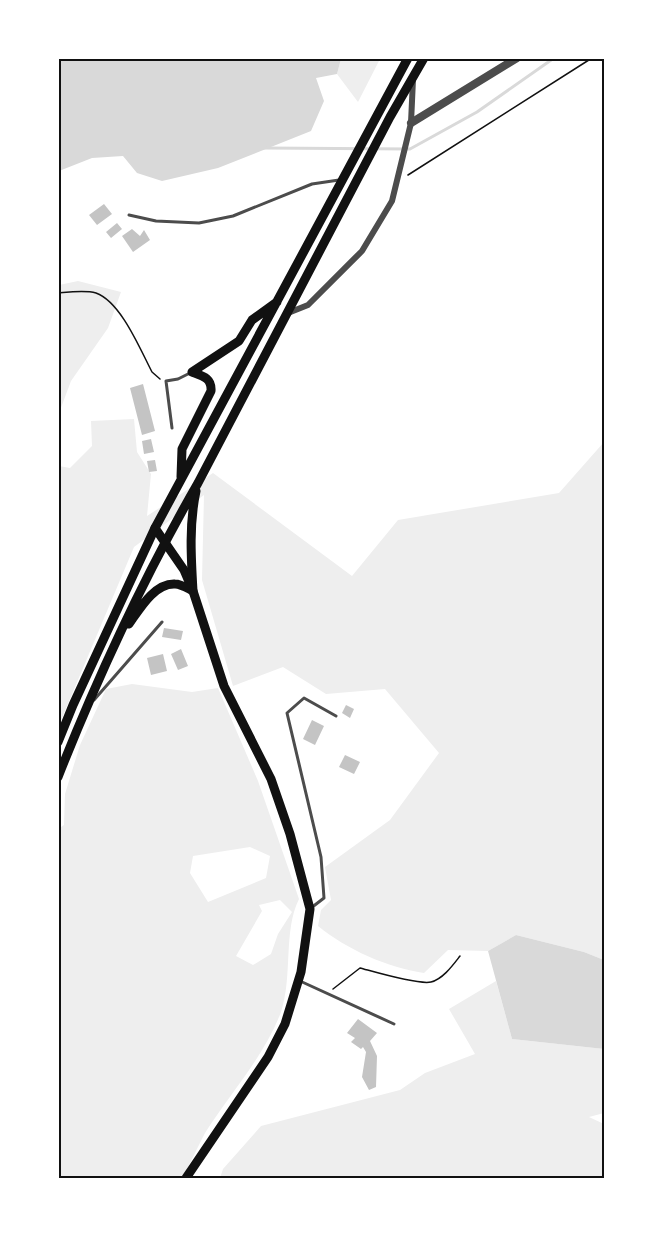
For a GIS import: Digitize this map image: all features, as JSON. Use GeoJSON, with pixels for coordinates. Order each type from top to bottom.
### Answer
{"type":"FeatureCollection","features":[{"type":"Feature","properties":{"kind":"main road"},"geometry":{"type":"LineString","coordinates":[[58,742],[155,528],[408,58]]}},
{"type":"Feature","properties":{"kind":"main road"},"geometry":{"type":"LineString","coordinates":[[58,777],[117,640],[164,542],[198,483],[390,117],[424,58]]}},
{"type":"Feature","properties":{"kind":"main road"},"geometry":{"type":"LineString","coordinates":[[192,372],[238,341],[252,320],[279,300]]}},
{"type":"Feature","properties":{"kind":"main road"},"geometry":{"type":"LineString","coordinates":[[180,480],[182,449],[211,391],[212,384],[207,378],[192,372]]}},
{"type":"Feature","properties":{"kind":"main road"},"geometry":{"type":"LineString","coordinates":[[193,591],[190,535],[198,483]]}},
{"type":"Feature","properties":{"kind":"main road"},"geometry":{"type":"LineString","coordinates":[[155,528],[184,570],[224,686],[271,779],[290,834],[310,909],[299,980],[285,1024],[268,1057],[186,1179]]}},
{"type":"Feature","properties":{"kind":"main road"},"geometry":{"type":"LineString","coordinates":[[117,640],[155,591],[167,585],[177,584],[193,591]]}},
{"type":"Feature","properties":{"kind":"street"},"geometry":{"type":"LineString","coordinates":[[411,123],[517,58]]}},
{"type":"Feature","properties":{"kind":"street"},"geometry":{"type":"LineString","coordinates":[[288,313],[308,304],[362,251],[392,201],[411,123],[413,79]]}},
{"type":"Feature","properties":{"kind":"lane"},"geometry":{"type":"LineString","coordinates":[[129,215],[156,221],[199,223],[233,216],[312,184],[343,179]]}},
{"type":"Feature","properties":{"kind":"lane"},"geometry":{"type":"LineString","coordinates":[[172,428],[166,381],[178,379],[192,372]]}},
{"type":"Feature","properties":{"kind":"lane"},"geometry":{"type":"LineString","coordinates":[[88,706],[162,622]]}},
{"type":"Feature","properties":{"kind":"lane"},"geometry":{"type":"LineString","coordinates":[[310,909],[324,898],[321,857],[287,713],[304,698],[336,716]]}},
{"type":"Feature","properties":{"kind":"lane"},"geometry":{"type":"LineString","coordinates":[[299,980],[394,1024]]}},
{"type":"Feature","properties":{"kind":"path"},"geometry":{"type":"LineString","coordinates":[[396,185],[442,153],[592,58]]}},
{"type":"Feature","properties":{"kind":"path"},"geometry":{"type":"LineString","coordinates":[[58,293],[97,294],[121,312],[152,372],[158,378],[166,381]]}},
{"type":"Feature","properties":{"kind":"path"},"geometry":{"type":"LineString","coordinates":[[328,993],[360,968],[394,978],[431,982],[448,970],[460,956]]}},
{"type":"Feature","properties":{"kind":"shaded area"},"geometry":{"type":"Polygon","coordinates":[[[59,58],[341,59],[337,74],[316,78],[324,101],[311,131],[218,168],[162,181],[137,173],[123,156],[92,158],[59,171],[59,58]]]}},
{"type":"Feature","properties":{"kind":"shaded area"},"geometry":{"type":"Polygon","coordinates":[[[341,59],[380,59],[358,102],[337,74],[341,59]]]}},
{"type":"Feature","properties":{"kind":"shaded area"},"geometry":{"type":"Polygon","coordinates":[[[78,281],[121,292],[108,328],[71,381],[59,413],[59,285],[78,281]]]}},
{"type":"Feature","properties":{"kind":"shaded area"},"geometry":{"type":"Polygon","coordinates":[[[134,419],[137,452],[151,474],[147,516],[213,473],[352,576],[398,520],[559,493],[604,442],[604,960],[584,952],[516,935],[488,951],[448,950],[424,973],[368,956],[342,943],[318,926],[321,910],[331,900],[325,867],[390,820],[439,753],[385,689],[326,694],[283,667],[233,686],[202,580],[204,495],[134,547],[59,725],[59,466],[70,468],[92,446],[91,421],[134,419]]]}},
{"type":"Feature","properties":{"kind":"shaded area"},"geometry":{"type":"Polygon","coordinates":[[[132,684],[192,692],[218,688],[258,781],[299,899],[291,925],[287,984],[281,1012],[256,1060],[205,1133],[182,1178],[59,1178],[58,829],[64,825],[65,794],[80,745],[106,689],[132,684]],[[250,847],[193,856],[190,873],[208,902],[266,878],[270,856],[250,847]],[[280,900],[259,905],[262,911],[236,956],[253,965],[271,954],[278,934],[292,912],[280,900]]]}},
{"type":"Feature","properties":{"kind":"shaded area"},"geometry":{"type":"Polygon","coordinates":[[[516,935],[584,952],[604,960],[604,1049],[512,1039],[488,951],[516,935]]]}},
{"type":"Feature","properties":{"kind":"shaded area"},"geometry":{"type":"Polygon","coordinates":[[[496,981],[512,1039],[604,1049],[604,1113],[589,1117],[604,1124],[604,1178],[220,1178],[223,1169],[261,1126],[400,1090],[425,1073],[475,1054],[449,1009],[496,981]]]}},
{"type":"Feature","properties":{"kind":"building"},"geometry":{"type":"Polygon","coordinates":[[[104,204],[112,214],[97,225],[89,215],[104,204]]]}},
{"type":"Feature","properties":{"kind":"building"},"geometry":{"type":"Polygon","coordinates":[[[117,223],[122,229],[111,238],[106,232],[117,223]]]}},
{"type":"Feature","properties":{"kind":"building"},"geometry":{"type":"Polygon","coordinates":[[[132,229],[140,236],[144,230],[150,240],[133,252],[122,236],[132,229]]]}},
{"type":"Feature","properties":{"kind":"building"},"geometry":{"type":"Polygon","coordinates":[[[143,384],[155,431],[142,435],[130,388],[143,384]]]}},
{"type":"Feature","properties":{"kind":"building"},"geometry":{"type":"Polygon","coordinates":[[[151,439],[154,452],[144,454],[142,441],[151,439]]]}},
{"type":"Feature","properties":{"kind":"building"},"geometry":{"type":"Polygon","coordinates":[[[155,460],[157,471],[149,472],[147,461],[155,460]]]}},
{"type":"Feature","properties":{"kind":"building"},"geometry":{"type":"Polygon","coordinates":[[[164,628],[183,631],[181,640],[162,637],[164,628]]]}},
{"type":"Feature","properties":{"kind":"building"},"geometry":{"type":"Polygon","coordinates":[[[181,649],[188,666],[178,670],[171,654],[181,649]]]}},
{"type":"Feature","properties":{"kind":"building"},"geometry":{"type":"Polygon","coordinates":[[[163,654],[167,671],[151,675],[147,658],[163,654]]]}},
{"type":"Feature","properties":{"kind":"building"},"geometry":{"type":"Polygon","coordinates":[[[346,705],[354,709],[350,718],[342,713],[346,705]]]}},
{"type":"Feature","properties":{"kind":"building"},"geometry":{"type":"Polygon","coordinates":[[[312,720],[324,726],[315,745],[303,739],[312,720]]]}},
{"type":"Feature","properties":{"kind":"building"},"geometry":{"type":"Polygon","coordinates":[[[345,755],[360,762],[354,774],[339,767],[345,755]]]}},
{"type":"Feature","properties":{"kind":"building"},"geometry":{"type":"Polygon","coordinates":[[[358,1019],[377,1033],[370,1041],[377,1056],[376,1087],[369,1090],[362,1077],[366,1052],[363,1047],[361,1049],[351,1042],[355,1038],[347,1033],[358,1019]]]}},
{"type":"Feature","properties":{"kind":"waterway"},"geometry":{"type":"LineString","coordinates":[[264,148],[410,149],[477,112],[554,58]]}}]}
